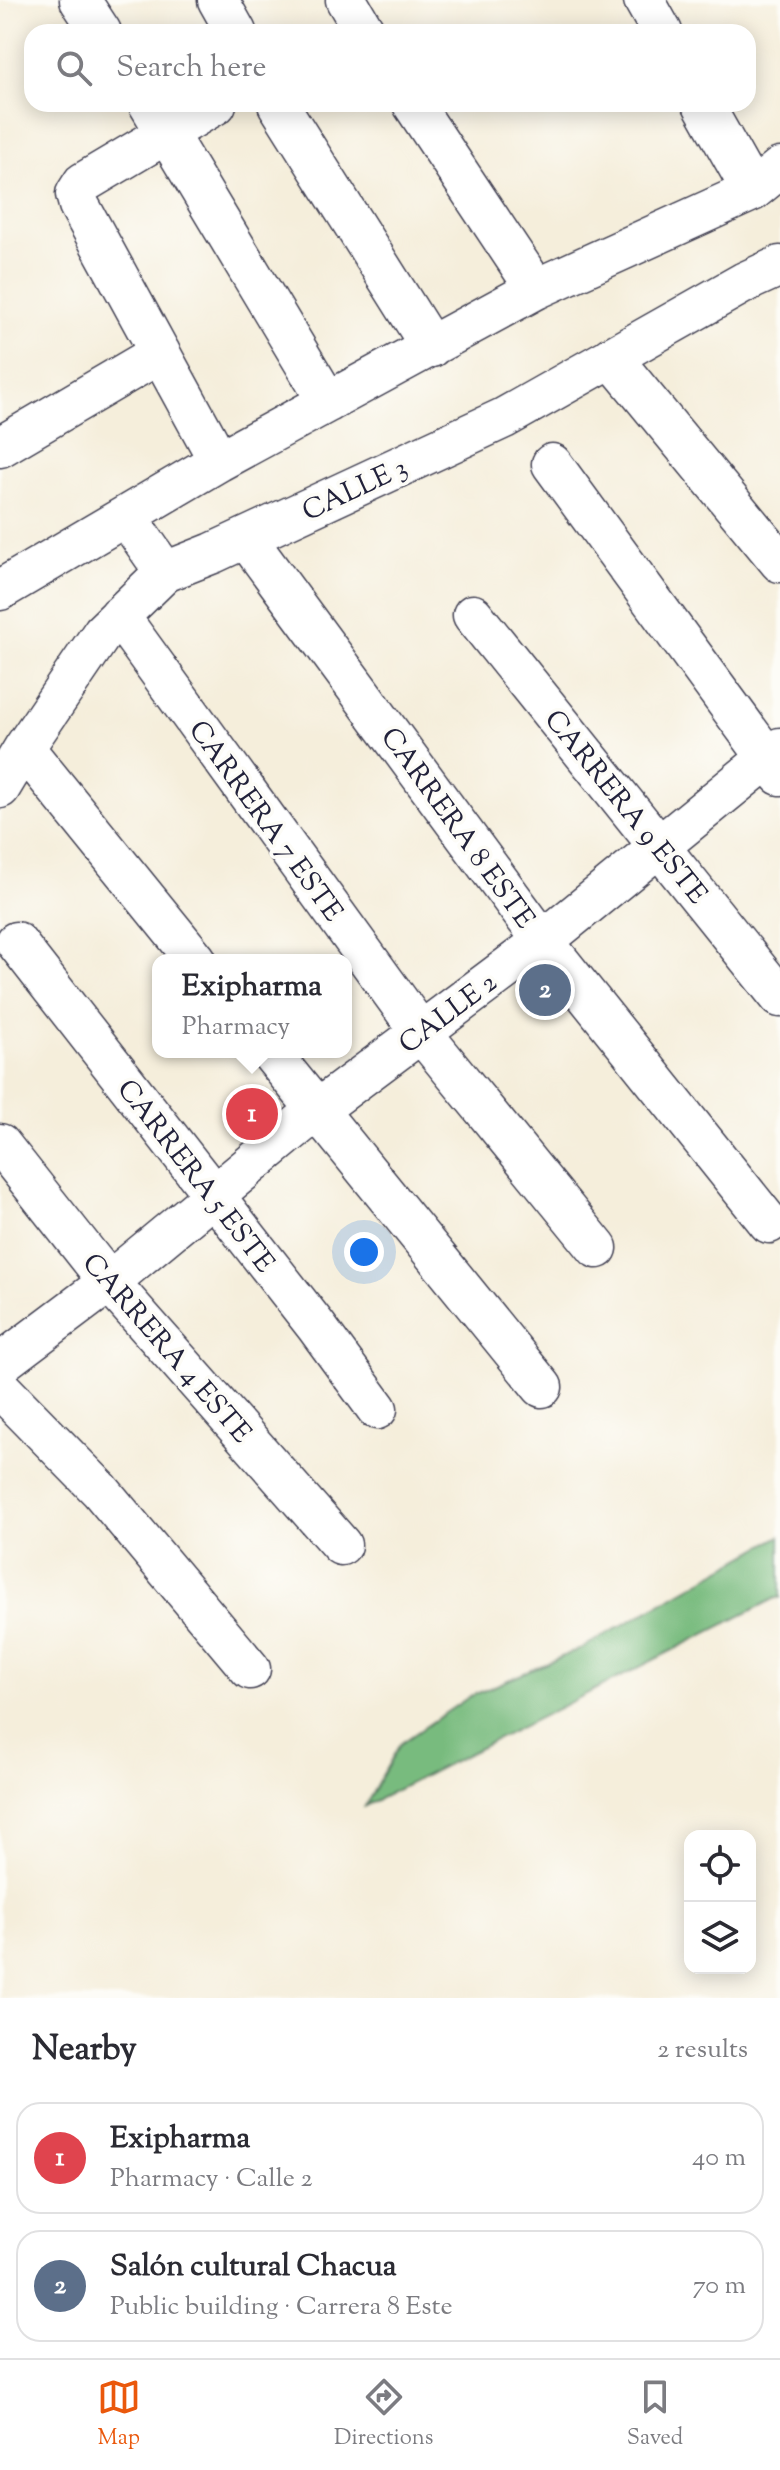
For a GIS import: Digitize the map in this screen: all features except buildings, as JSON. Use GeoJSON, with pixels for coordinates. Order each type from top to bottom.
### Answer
{"type":"FeatureCollection","features":[{"type":"Feature","properties":{"kind":"street"},"geometry":{"type":"LineString","coordinates":[[80,0],[96,24]]}},
{"type":"Feature","properties":{"kind":"street"},"geometry":{"type":"LineString","coordinates":[[218,0],[232,24]]}},
{"type":"Feature","properties":{"kind":"street"},"geometry":{"type":"LineString","coordinates":[[644,0],[658,24]]}},
{"type":"Feature","properties":{"kind":"street"},"geometry":{"type":"LineString","coordinates":[[183,112],[158,118],[83,183],[76,194],[79,205],[219,461]]}},
{"type":"Feature","properties":{"kind":"street"},"geometry":{"type":"LineString","coordinates":[[283,112],[431,347]]}},
{"type":"Feature","properties":{"kind":"street"},"geometry":{"type":"LineString","coordinates":[[418,112],[536,289]]}},
{"type":"Feature","properties":{"kind":"street"},"geometry":{"type":"LineString","coordinates":[[0,590],[219,461],[536,289],[766,180],[710,112]]}},
{"type":"Feature","properties":{"kind":"street"},"geometry":{"type":"LineString","coordinates":[[158,118],[328,402]]}},
{"type":"Feature","properties":{"kind":"street","name":"CALLE 3"},"geometry":{"type":"LineString","coordinates":[[0,788],[103,632],[165,572],[246,538],[504,418],[745,282],[780,266]]}},
{"type":"Feature","properties":{"kind":"street"},"geometry":{"type":"LineString","coordinates":[[0,447],[160,353]]}},
{"type":"Feature","properties":{"kind":"street"},"geometry":{"type":"LineString","coordinates":[[611,357],[780,562]]}},
{"type":"Feature","properties":{"kind":"street"},"geometry":{"type":"LineString","coordinates":[[552,464],[776,761]]}},
{"type":"Feature","properties":{"kind":"street"},"geometry":{"type":"LineString","coordinates":[[126,516],[165,572]]}},
{"type":"Feature","properties":{"kind":"street","name":"CARRERA 8 ESTE"},"geometry":{"type":"LineString","coordinates":[[246,538],[543,941],[769,1223]]}},
{"type":"Feature","properties":{"kind":"street","name":"CARRERA 9 ESTE"},"geometry":{"type":"LineString","coordinates":[[473,615],[780,997]]}},
{"type":"Feature","properties":{"kind":"street","name":"CARRERA 7 ESTE"},"geometry":{"type":"LineString","coordinates":[[119,616],[420,1031],[597,1248]]}},
{"type":"Feature","properties":{"kind":"street"},"geometry":{"type":"LineString","coordinates":[[24,748],[191,954]]}},
{"type":"Feature","properties":{"kind":"street","name":"CALLE 2"},"geometry":{"type":"LineString","coordinates":[[0,1364],[109,1282],[317,1110],[543,941],[658,846],[776,761]]}},
{"type":"Feature","properties":{"kind":"street","name":"CARRERA 5 ESTE"},"geometry":{"type":"LineString","coordinates":[[16,942],[316,1326],[377,1409]]}},
{"type":"Feature","properties":{"kind":"street"},"geometry":{"type":"LineString","coordinates":[[275,1058],[542,1387]]}},
{"type":"Feature","properties":{"kind":"street","name":"CARRERA 4 ESTE"},"geometry":{"type":"LineString","coordinates":[[0,1144],[109,1282],[341,1545]]}},
{"type":"Feature","properties":{"kind":"street"},"geometry":{"type":"LineString","coordinates":[[0,1388],[100,1490],[250,1669]]}},
{"type":"Feature","properties":{"kind":"green space"},"geometry":{"type":"Polygon","coordinates":[[[780,1536],[780,1598],[365,1806],[400,1744],[469,1697],[582,1648],[780,1536]]]}},
{"type":"Feature","properties":{"kind":"place","name":"Salón cultural Chacua"},"geometry":{"type":"Point","coordinates":[545,990]}},
{"type":"Feature","properties":{"kind":"place","name":"Exipharma"},"geometry":{"type":"Point","coordinates":[252,1114]}}]}
